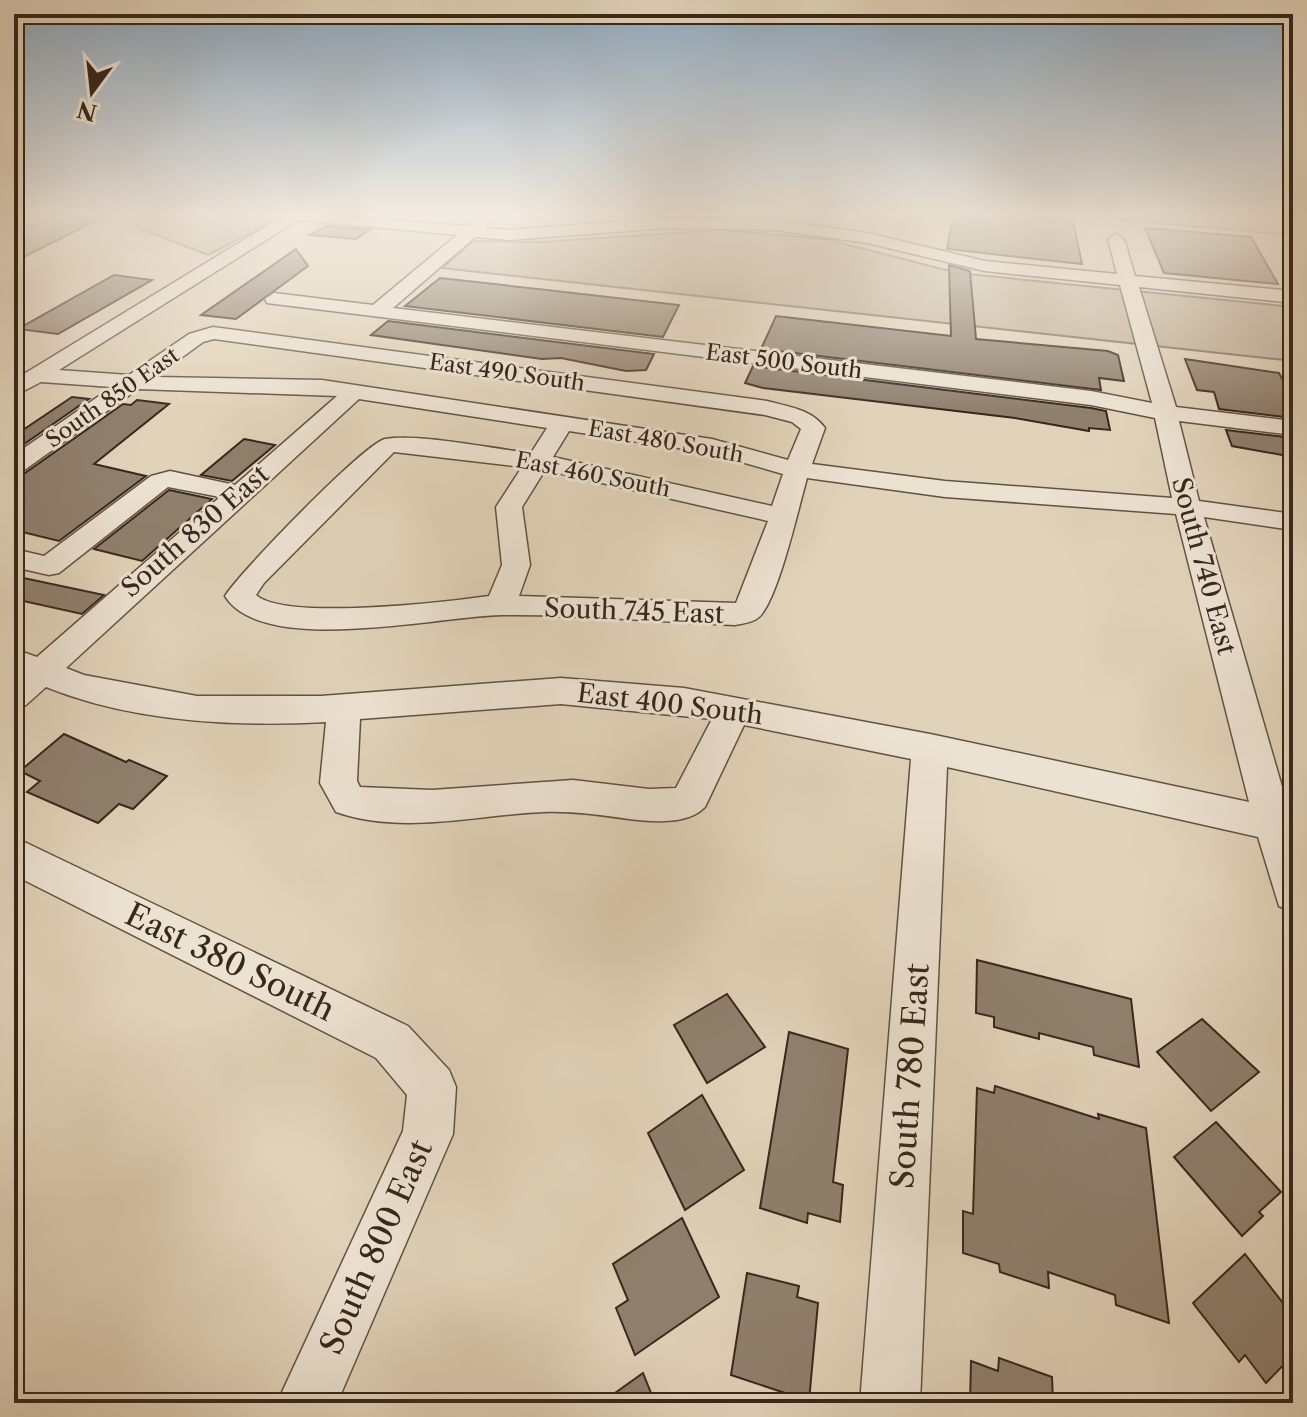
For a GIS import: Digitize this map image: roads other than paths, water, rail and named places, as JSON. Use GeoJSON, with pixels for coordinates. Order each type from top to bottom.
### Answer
{"type":"FeatureCollection","features":[{"type":"Feature","properties":{"kind":"street"},"geometry":{"type":"LineString","coordinates":[[14,389],[192,279]]}},
{"type":"Feature","properties":{"kind":"street"},"geometry":{"type":"LineString","coordinates":[[377,312],[416,279]]}},
{"type":"Feature","properties":{"kind":"street"},"geometry":{"type":"LineString","coordinates":[[1117,279],[1293,297]]}},
{"type":"Feature","properties":{"kind":"street","name":"South 740 East"},"geometry":{"type":"LineString","coordinates":[[1126,280],[1166,413],[1188,507],[1284,826],[1293,893]]}},
{"type":"Feature","properties":{"kind":"street","name":"East 500 South"},"geometry":{"type":"LineString","coordinates":[[274,299],[1091,398],[1166,413],[1293,428]]}},
{"type":"Feature","properties":{"kind":"street","name":"South 850 East"},"geometry":{"type":"LineString","coordinates":[[14,466],[196,338],[213,333]]}},
{"type":"Feature","properties":{"kind":"street","name":"East 490 South"},"geometry":{"type":"LineString","coordinates":[[213,333],[767,408],[800,417]]}},
{"type":"Feature","properties":{"kind":"street","name":"East 480 South"},"geometry":{"type":"LineString","coordinates":[[38,375],[76,375],[132,383],[322,387],[712,446],[794,469],[1013,496],[1188,507],[1293,522]]}},
{"type":"Feature","properties":{"kind":"street","name":"South 830 East"},"geometry":{"type":"LineString","coordinates":[[14,696],[27,666],[238,493],[353,393]]}},
{"type":"Feature","properties":{"kind":"street","name":"South 745 East"},"geometry":{"type":"LineString","coordinates":[[404,443],[387,446],[377,453],[254,576],[240,596],[250,607],[288,616],[374,616],[500,605],[735,615],[748,610],[755,597],[794,469],[813,428],[800,417]]}},
{"type":"Feature","properties":{"kind":"street"},"geometry":{"type":"LineString","coordinates":[[500,605],[516,565],[509,507],[562,423]]}},
{"type":"Feature","properties":{"kind":"street","name":"East 460 South"},"geometry":{"type":"LineString","coordinates":[[404,443],[538,462],[655,485],[780,516]]}},
{"type":"Feature","properties":{"kind":"street"},"geometry":{"type":"LineString","coordinates":[[14,558],[49,566],[160,481],[170,479],[238,493]]}},
{"type":"Feature","properties":{"kind":"street","name":"East 400 South"},"geometry":{"type":"LineString","coordinates":[[27,666],[80,687],[197,709],[344,707],[561,691],[734,709],[930,748],[1284,826]]}},
{"type":"Feature","properties":{"kind":"street"},"geometry":{"type":"LineString","coordinates":[[344,707],[338,783],[349,801],[381,808],[572,796],[673,805],[691,799],[703,782],[712,751],[734,709]]}},
{"type":"Feature","properties":{"kind":"street","name":"South 780 East"},"geometry":{"type":"LineString","coordinates":[[890,1403],[930,748]]}},
{"type":"Feature","properties":{"kind":"street","name":"East 380 South"},"geometry":{"type":"LineString","coordinates":[[14,855],[392,1042],[432,1087]]}},
{"type":"Feature","properties":{"kind":"street","name":"South 800 East"},"geometry":{"type":"LineString","coordinates":[[307,1403],[428,1134],[432,1087]]}}]}
